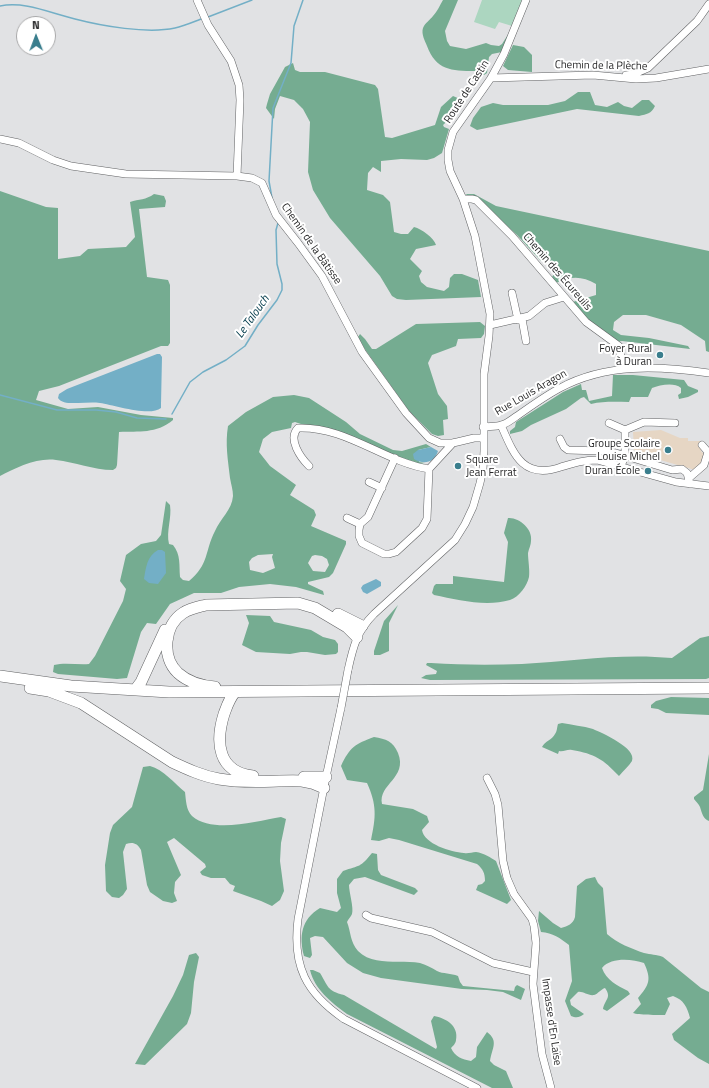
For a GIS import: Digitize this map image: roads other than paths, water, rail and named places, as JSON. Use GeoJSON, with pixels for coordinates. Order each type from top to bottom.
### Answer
{"type":"FeatureCollection","features":[{"type":"Feature","properties":{"kind":"highway"},"geometry":{"type":"LineString","coordinates":[[135,690],[141,682],[171,619],[178,610],[188,604],[202,600],[294,598],[318,604],[362,626]]}},
{"type":"Feature","properties":{"kind":"highway"},"geometry":{"type":"LineString","coordinates":[[239,692],[234,688],[208,686],[197,683],[191,681],[178,672],[169,659],[167,643],[168,633],[173,623],[182,614],[194,608],[206,605],[298,603],[315,608],[347,627],[357,637]]}},
{"type":"Feature","properties":{"kind":"highway"},"geometry":{"type":"LineString","coordinates":[[0,676],[71,686],[169,692],[709,688]]}},
{"type":"Feature","properties":{"kind":"highway"},"geometry":{"type":"LineString","coordinates":[[0,682],[49,691],[81,703],[172,762],[204,775],[237,781],[302,781],[325,783]]}},
{"type":"Feature","properties":{"kind":"highway"},"geometry":{"type":"LineString","coordinates":[[239,692],[229,699],[219,737],[220,750],[231,768],[245,775],[325,783]]}},
{"type":"Feature","properties":{"kind":"street"},"geometry":{"type":"LineString","coordinates":[[197,0],[208,26],[231,62],[239,85],[240,100],[237,176]]}},
{"type":"Feature","properties":{"kind":"street","name":"Route de Castin"},"geometry":{"type":"LineString","coordinates":[[362,626],[455,540],[473,507],[480,483],[483,470],[484,374],[490,325],[489,307],[475,236],[463,199],[450,171],[448,160],[450,141],[459,124],[491,78],[504,54],[526,0]]}},
{"type":"Feature","properties":{"kind":"street"},"geometry":{"type":"LineString","coordinates":[[616,77],[634,74],[648,68],[697,21],[709,4]]}},
{"type":"Feature","properties":{"kind":"street","name":"Chemin de la Plèche"},"geometry":{"type":"LineString","coordinates":[[491,78],[593,75],[656,78],[709,69]]}},
{"type":"Feature","properties":{"kind":"street","name":"Chemin de la Bâtisse"},"geometry":{"type":"LineString","coordinates":[[0,139],[19,143],[53,160],[71,166],[126,174],[237,176],[252,178],[262,183],[276,215],[322,276],[330,289],[354,339],[373,369],[406,413],[429,438],[440,443],[453,443]]}},
{"type":"Feature","properties":{"kind":"street","name":"Chemin des Écureuils"},"geometry":{"type":"LineString","coordinates":[[463,199],[476,200],[512,236],[586,322],[619,346],[623,369]]}},
{"type":"Feature","properties":{"kind":"street"},"geometry":{"type":"LineString","coordinates":[[512,293],[526,341]]}},
{"type":"Feature","properties":{"kind":"street"},"geometry":{"type":"LineString","coordinates":[[490,325],[520,319],[534,314],[545,303],[564,297]]}},
{"type":"Feature","properties":{"kind":"street","name":"Rue Louis Aragon"},"geometry":{"type":"LineString","coordinates":[[483,427],[501,426],[560,388],[574,381],[597,373],[623,369],[665,368],[709,373]]}},
{"type":"Feature","properties":{"kind":"street"},"geometry":{"type":"LineString","coordinates":[[609,423],[625,430],[644,422],[675,423]]}},
{"type":"Feature","properties":{"kind":"street"},"geometry":{"type":"LineString","coordinates":[[501,426],[515,456],[527,467],[553,470],[577,462],[597,460],[676,482],[690,481],[709,486]]}},
{"type":"Feature","properties":{"kind":"street"},"geometry":{"type":"LineString","coordinates":[[310,466],[302,459],[296,447],[294,435],[298,428],[330,432],[351,439],[409,465],[429,468]]}},
{"type":"Feature","properties":{"kind":"street"},"geometry":{"type":"LineString","coordinates":[[621,466],[625,456],[625,430]]}},
{"type":"Feature","properties":{"kind":"street"},"geometry":{"type":"LineString","coordinates":[[395,458],[368,517],[360,524],[359,535],[362,543],[384,554],[396,552],[422,528],[427,519],[429,468],[453,443],[474,438],[483,438]]}},
{"type":"Feature","properties":{"kind":"street"},"geometry":{"type":"LineString","coordinates":[[560,439],[564,447],[568,450],[601,451],[625,456],[672,470],[682,469],[687,473],[690,481]]}},
{"type":"Feature","properties":{"kind":"street"},"geometry":{"type":"LineString","coordinates":[[690,481],[706,463],[708,452],[702,445]]}},
{"type":"Feature","properties":{"kind":"street"},"geometry":{"type":"LineString","coordinates":[[369,482],[382,488]]}},
{"type":"Feature","properties":{"kind":"street"},"geometry":{"type":"LineString","coordinates":[[347,518],[360,524]]}},
{"type":"Feature","properties":{"kind":"street"},"geometry":{"type":"LineString","coordinates":[[362,626],[354,643],[348,670],[300,909],[296,935],[297,954],[303,975],[313,992],[328,1008],[344,1019],[477,1088]]}},
{"type":"Feature","properties":{"kind":"street","name":"Impasse d'En Laïse"},"geometry":{"type":"LineString","coordinates":[[487,778],[495,794],[498,805],[503,862],[507,878],[514,894],[532,919],[534,926],[536,942],[533,984],[542,1054],[551,1088]]}},
{"type":"Feature","properties":{"kind":"street"},"geometry":{"type":"LineString","coordinates":[[366,915],[371,918],[432,932],[493,963],[533,972]]}},
{"type":"Feature","properties":{"kind":"water"},"geometry":{"type":"Polygon","coordinates":[[[160,354],[162,357],[161,408],[156,410],[141,411],[97,403],[67,403],[58,398],[59,394],[67,389],[160,354]]]}},
{"type":"Feature","properties":{"kind":"water"},"geometry":{"type":"Polygon","coordinates":[[[431,447],[438,451],[434,458],[428,462],[421,462],[414,459],[413,454],[418,450],[431,447]]]}},
{"type":"Feature","properties":{"kind":"water"},"geometry":{"type":"Polygon","coordinates":[[[158,550],[165,552],[166,573],[158,584],[149,583],[144,579],[146,566],[151,555],[158,550]]]}},
{"type":"Feature","properties":{"kind":"water"},"geometry":{"type":"Polygon","coordinates":[[[376,579],[381,582],[381,586],[367,594],[363,592],[361,588],[363,585],[376,579]]]}},
{"type":"Feature","properties":{"kind":"waterway"},"geometry":{"type":"LineString","coordinates":[[208,17],[252,0]]}},
{"type":"Feature","properties":{"kind":"waterway","name":"Le Talouch"},"geometry":{"type":"LineString","coordinates":[[272,198],[269,181],[273,108],[291,63],[294,26],[303,0]]}},
{"type":"Feature","properties":{"kind":"waterway"},"geometry":{"type":"LineString","coordinates":[[0,6],[28,6],[86,22],[138,30],[164,30],[175,28],[201,19]]}},
{"type":"Feature","properties":{"kind":"waterway","name":"Le Talouch"},"geometry":{"type":"LineString","coordinates":[[172,414],[190,382],[203,372],[226,360],[245,346],[258,325],[277,300],[282,290],[277,264],[276,230],[278,223]]}},
{"type":"Feature","properties":{"kind":"waterway","name":"Le Talouch"},"geometry":{"type":"LineString","coordinates":[[0,395],[57,410],[96,410],[116,412],[137,418],[166,419]]}},
{"type":"Feature","properties":{"kind":"place","name":"Foyer Rural à Duran"},"geometry":{"type":"Point","coordinates":[660,355]}},
{"type":"Feature","properties":{"kind":"place","name":"Groupe Scolaire Louise Michel"},"geometry":{"type":"Point","coordinates":[668,450]}},
{"type":"Feature","properties":{"kind":"place","name":"Square Jean Ferrat"},"geometry":{"type":"Point","coordinates":[458,466]}},
{"type":"Feature","properties":{"kind":"place","name":"Duran École"},"geometry":{"type":"Point","coordinates":[648,471]}}]}
